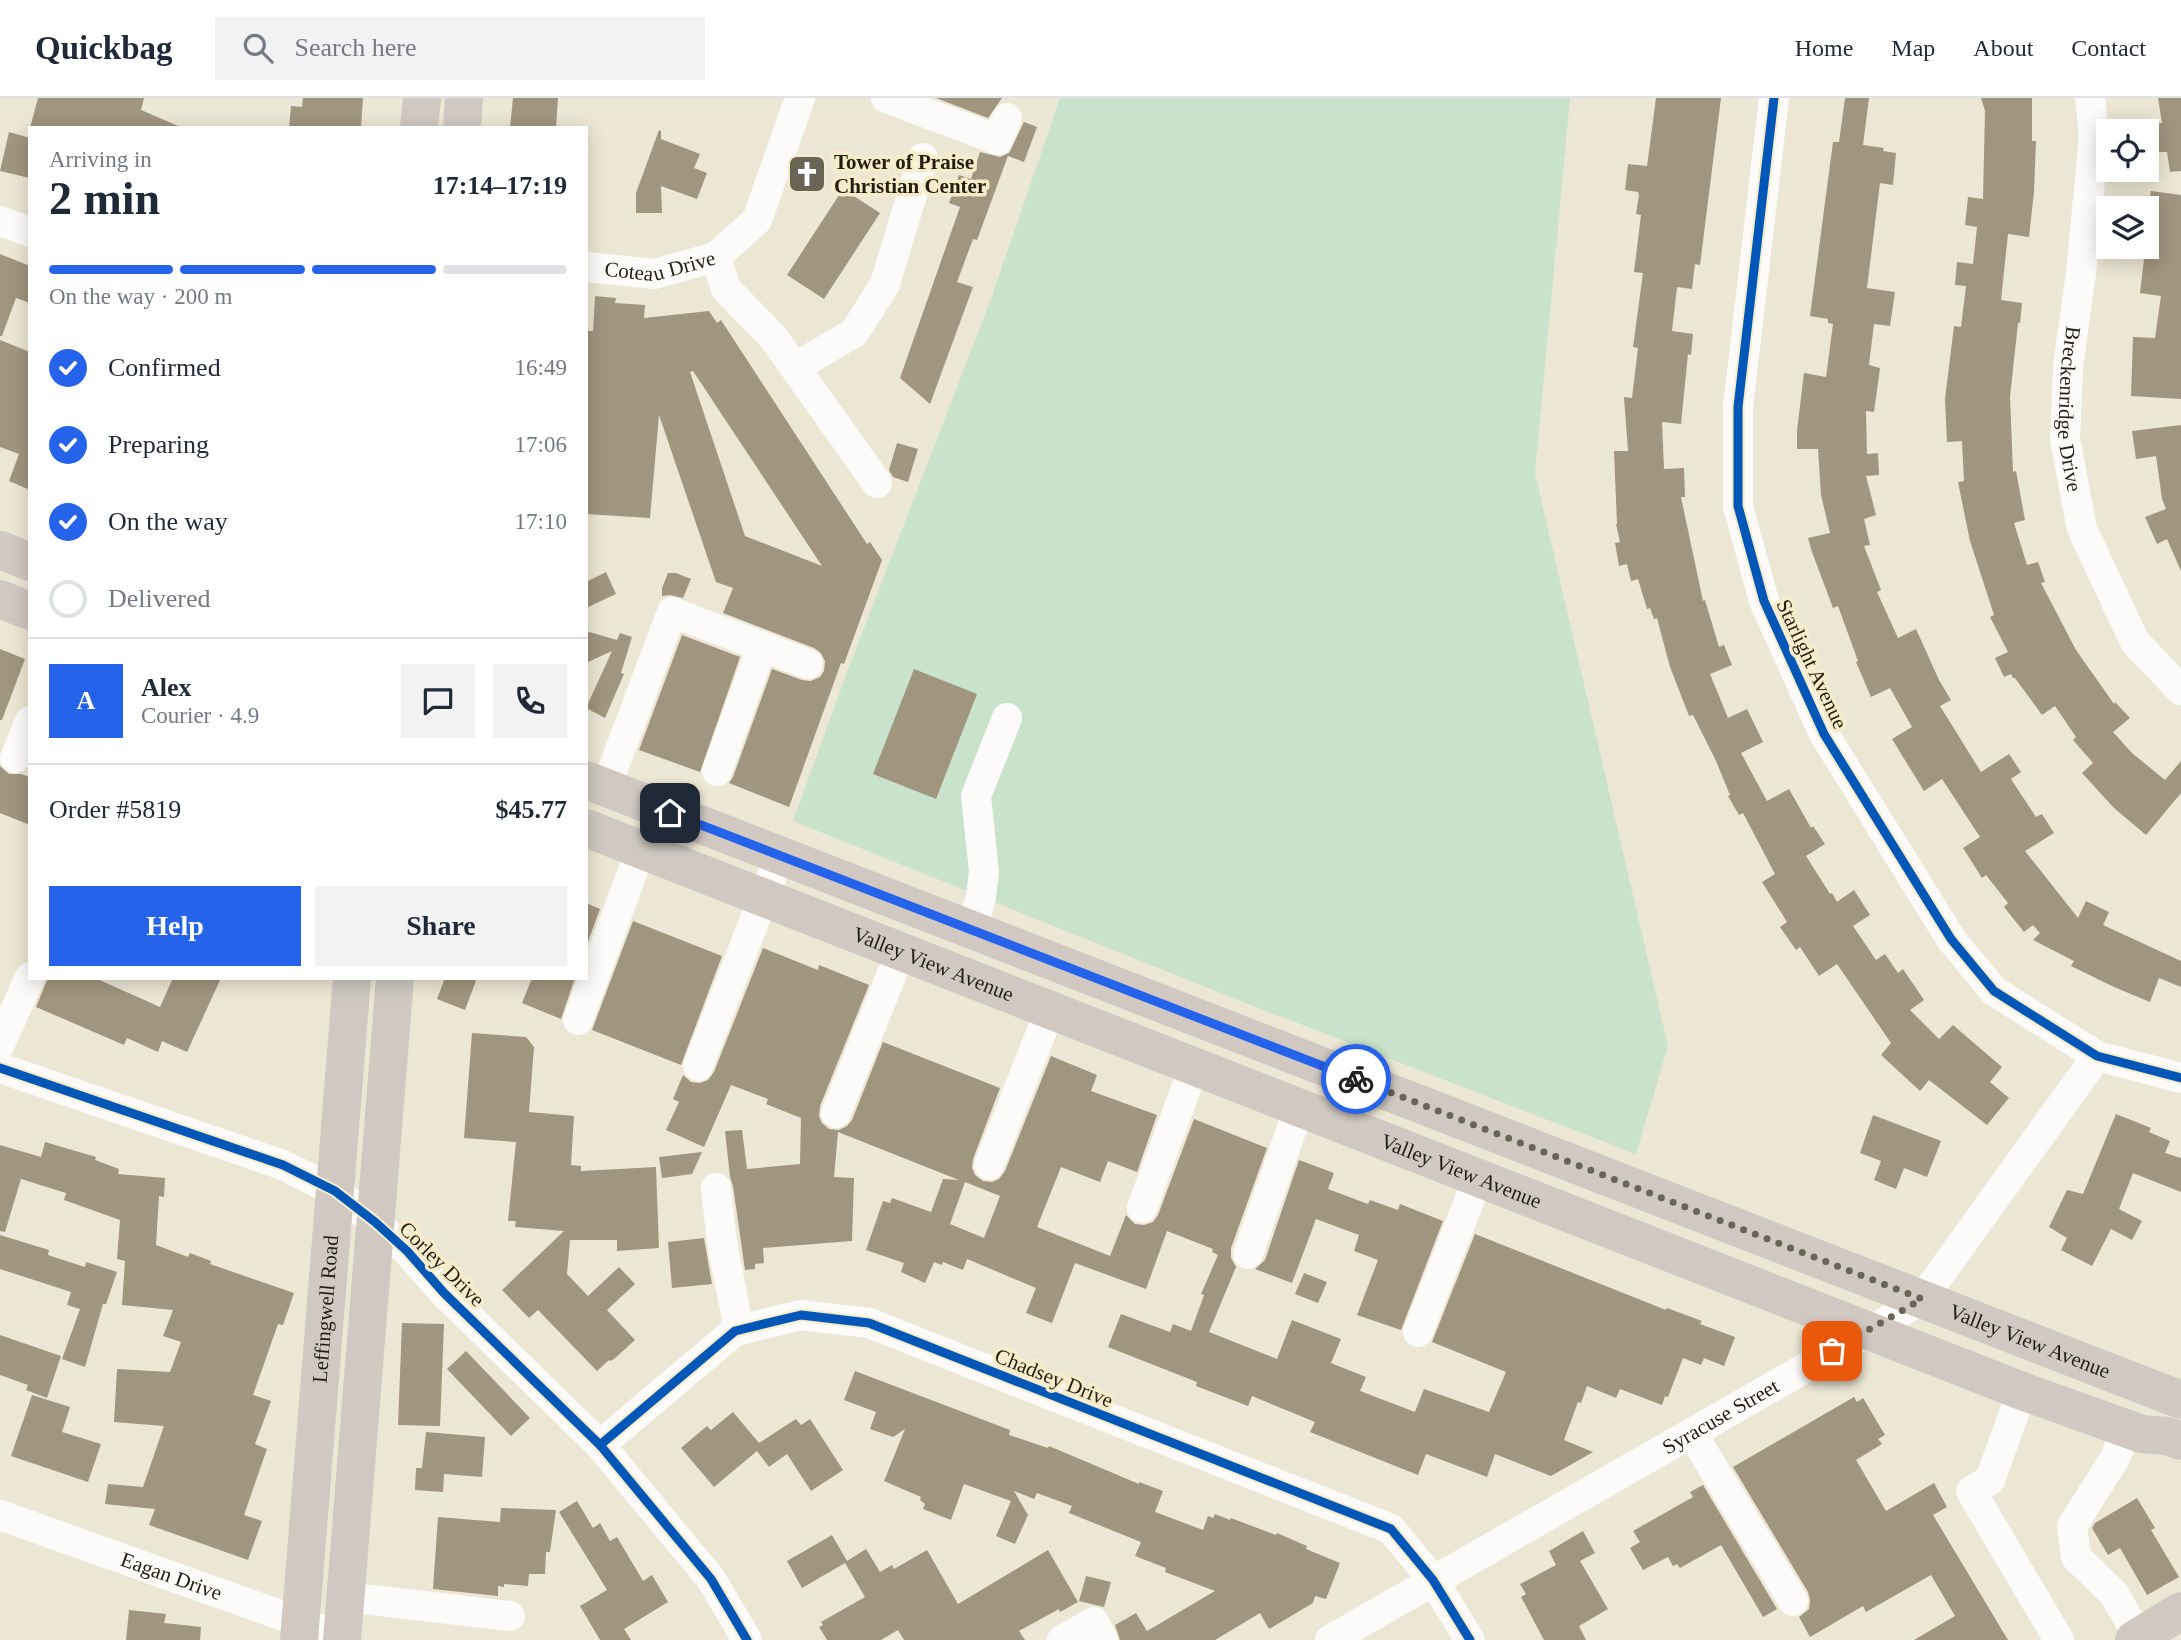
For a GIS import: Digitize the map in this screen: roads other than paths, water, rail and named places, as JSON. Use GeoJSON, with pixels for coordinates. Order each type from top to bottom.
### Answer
{"type":"FeatureCollection","features":[{"type":"Feature","properties":{"kind":"main road"},"geometry":{"type":"LineString","coordinates":[[419,126],[422,98]]}},
{"type":"Feature","properties":{"kind":"main road"},"geometry":{"type":"LineString","coordinates":[[462,126],[464,98]]}},
{"type":"Feature","properties":{"kind":"main road"},"geometry":{"type":"LineString","coordinates":[[0,550],[28,561]]}},
{"type":"Feature","properties":{"kind":"main road"},"geometry":{"type":"LineString","coordinates":[[0,599],[28,610]]}},
{"type":"Feature","properties":{"kind":"main road","name":"Valley View Avenue"},"geometry":{"type":"LineString","coordinates":[[596,784],[2181,1400]]}},
{"type":"Feature","properties":{"kind":"main road","name":"Valley View Avenue"},"geometry":{"type":"LineString","coordinates":[[588,829],[2022,1391],[2134,1431],[2181,1441]]}},
{"type":"Feature","properties":{"kind":"main road","name":"Leffingwell Road"},"geometry":{"type":"LineString","coordinates":[[300,1631],[352,980]]}},
{"type":"Feature","properties":{"kind":"main road","name":"Leffingwell Road"},"geometry":{"type":"LineString","coordinates":[[342,1638],[395,980]]}},
{"type":"Feature","properties":{"kind":"main road"},"geometry":{"type":"LineString","coordinates":[[2134,1431],[2156,1456],[2181,1466]]}},
{"type":"Feature","properties":{"kind":"main road"},"geometry":{"type":"LineString","coordinates":[[2136,1638],[2181,1611]]}},
{"type":"Feature","properties":{"kind":"street","name":"Coteau Drive"},"geometry":{"type":"LineString","coordinates":[[588,267],[654,275],[716,257],[757,220],[800,98]]}},
{"type":"Feature","properties":{"kind":"street"},"geometry":{"type":"LineString","coordinates":[[886,98],[998,140],[1007,118]]}},
{"type":"Feature","properties":{"kind":"street","name":"Starlight Avenue"},"geometry":{"type":"LineString","coordinates":[[1774,98],[1738,407],[1738,506],[1764,601],[1824,734],[1951,939],[1994,991],[2097,1056],[2181,1078]]}},
{"type":"Feature","properties":{"kind":"street","name":"Breckenridge Drive"},"geometry":{"type":"LineString","coordinates":[[2090,98],[2095,137],[2068,367],[2065,439],[2082,529],[2135,642],[2181,690]]}},
{"type":"Feature","properties":{"kind":"street"},"geometry":{"type":"LineString","coordinates":[[795,367],[854,333],[885,284],[923,158]]}},
{"type":"Feature","properties":{"kind":"street"},"geometry":{"type":"LineString","coordinates":[[0,220],[28,231]]}},
{"type":"Feature","properties":{"kind":"street"},"geometry":{"type":"LineString","coordinates":[[716,257],[726,289],[774,337],[877,484]]}},
{"type":"Feature","properties":{"kind":"street"},"geometry":{"type":"LineString","coordinates":[[596,784],[672,612],[808,664]]}},
{"type":"Feature","properties":{"kind":"street"},"geometry":{"type":"LineString","coordinates":[[717,771],[762,646]]}},
{"type":"Feature","properties":{"kind":"street"},"geometry":{"type":"LineString","coordinates":[[972,930],[984,872],[976,796],[1007,718]]}},
{"type":"Feature","properties":{"kind":"street"},"geometry":{"type":"LineString","coordinates":[[15,758],[28,726]]}},
{"type":"Feature","properties":{"kind":"street"},"geometry":{"type":"LineString","coordinates":[[578,1020],[641,849]]}},
{"type":"Feature","properties":{"kind":"street"},"geometry":{"type":"LineString","coordinates":[[698,1066],[780,855]]}},
{"type":"Feature","properties":{"kind":"street"},"geometry":{"type":"LineString","coordinates":[[836,1113],[901,951]]}},
{"type":"Feature","properties":{"kind":"street"},"geometry":{"type":"LineString","coordinates":[[0,1044],[28,980]]}},
{"type":"Feature","properties":{"kind":"street"},"geometry":{"type":"LineString","coordinates":[[989,1165],[1050,1010]]}},
{"type":"Feature","properties":{"kind":"street","name":"Syracuse Street"},"geometry":{"type":"LineString","coordinates":[[1330,1640],[1922,1299],[2097,1056]]}},
{"type":"Feature","properties":{"kind":"street"},"geometry":{"type":"LineString","coordinates":[[1142,1208],[1194,1067]]}},
{"type":"Feature","properties":{"kind":"street","name":"Corley Drive"},"geometry":{"type":"LineString","coordinates":[[0,1068],[283,1165],[335,1191],[407,1251],[444,1293],[600,1445],[711,1579],[747,1640]]}},
{"type":"Feature","properties":{"kind":"street"},"geometry":{"type":"LineString","coordinates":[[1248,1254],[1300,1108]]}},
{"type":"Feature","properties":{"kind":"street"},"geometry":{"type":"LineString","coordinates":[[1418,1332],[1478,1178]]}},
{"type":"Feature","properties":{"kind":"street"},"geometry":{"type":"LineString","coordinates":[[716,1188],[722,1242],[738,1330]]}},
{"type":"Feature","properties":{"kind":"street","name":"Chadsey Drive"},"geometry":{"type":"LineString","coordinates":[[600,1445],[738,1330],[801,1315],[869,1323],[1391,1530],[1433,1580],[1470,1640]]}},
{"type":"Feature","properties":{"kind":"street"},"geometry":{"type":"LineString","coordinates":[[2022,1391],[1990,1480],[1972,1491],[2059,1640]]}},
{"type":"Feature","properties":{"kind":"street"},"geometry":{"type":"LineString","coordinates":[[2134,1431],[2072,1526],[2076,1557],[2114,1594],[2136,1638]]}},
{"type":"Feature","properties":{"kind":"street"},"geometry":{"type":"LineString","coordinates":[[1692,1433],[1793,1601]]}},
{"type":"Feature","properties":{"kind":"street","name":"Eagan Drive"},"geometry":{"type":"LineString","coordinates":[[0,1515],[300,1631],[342,1638]]}},
{"type":"Feature","properties":{"kind":"street"},"geometry":{"type":"LineString","coordinates":[[346,1597],[510,1616]]}},
{"type":"Feature","properties":{"kind":"street"},"geometry":{"type":"LineString","coordinates":[[1062,1640],[1094,1622],[1103,1640]]}},
{"type":"Feature","properties":{"kind":"place","name":"Tower of Praise Christian Center"},"geometry":{"type":"Point","coordinates":[807,174]}}]}
